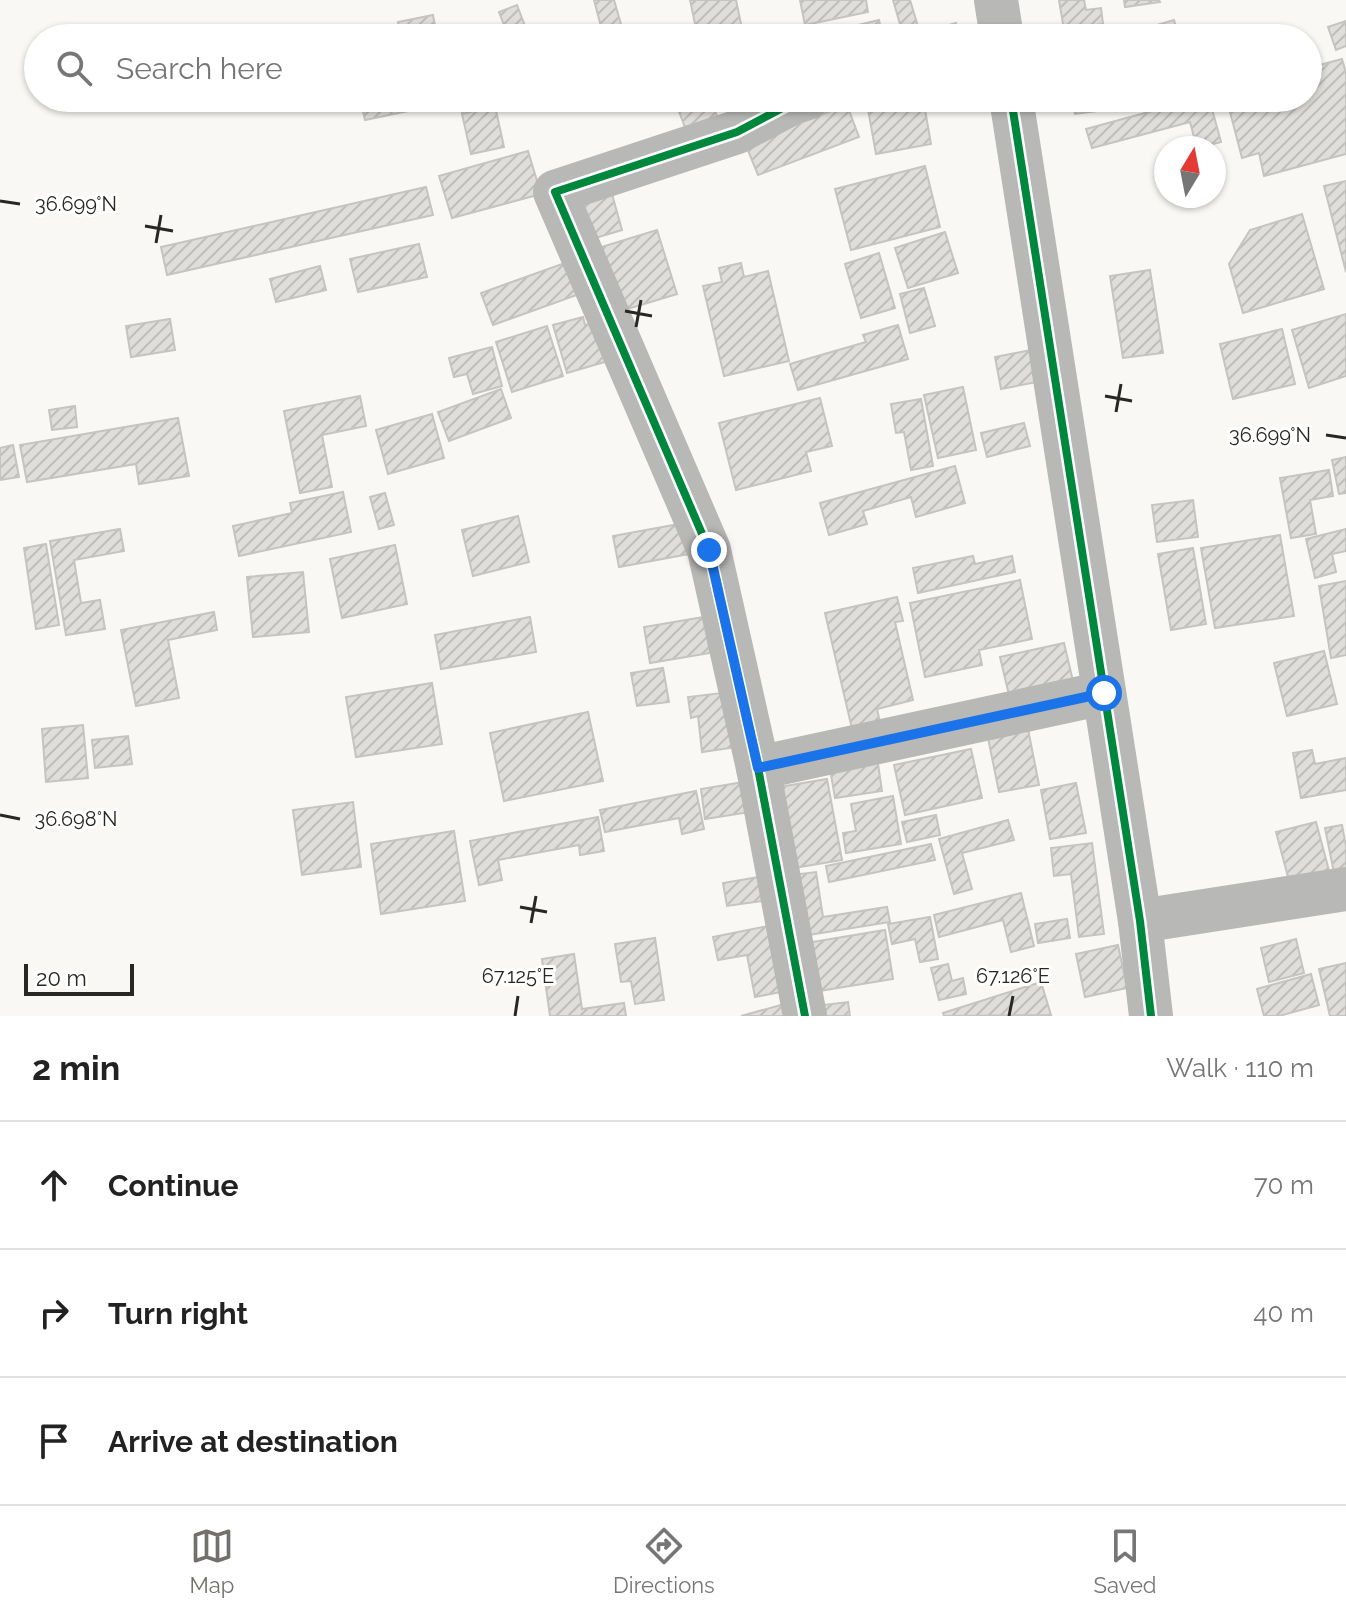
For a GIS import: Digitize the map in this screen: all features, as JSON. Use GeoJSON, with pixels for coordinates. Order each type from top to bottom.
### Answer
{"type":"FeatureCollection","features":[{"type":"Feature","properties":{"kind":"street"},"geometry":{"type":"LineString","coordinates":[[775,112],[737,132],[555,192],[709,550],[758,768],[805,1016]]}},
{"type":"Feature","properties":{"kind":"street"},"geometry":{"type":"LineString","coordinates":[[1013,112],[1140,921],[1151,1016]]}},
{"type":"Feature","properties":{"kind":"street"},"geometry":{"type":"LineString","coordinates":[[758,768],[1104,693]]}},
{"type":"Feature","properties":{"kind":"street"},"geometry":{"type":"LineString","coordinates":[[1140,921],[1346,889]]}},
{"type":"Feature","properties":{"kind":"building"},"geometry":{"type":"Polygon","coordinates":[[[594,0],[614,0],[621,24],[600,24],[594,0]]]}},
{"type":"Feature","properties":{"kind":"building"},"geometry":{"type":"Polygon","coordinates":[[[690,0],[736,0],[741,24],[695,24],[690,0]]]}},
{"type":"Feature","properties":{"kind":"building"},"geometry":{"type":"Polygon","coordinates":[[[800,0],[866,0],[868,12],[805,24],[800,0]]]}},
{"type":"Feature","properties":{"kind":"building"},"geometry":{"type":"Polygon","coordinates":[[[893,0],[910,0],[917,24],[900,24],[893,0]]]}},
{"type":"Feature","properties":{"kind":"building"},"geometry":{"type":"Polygon","coordinates":[[[1059,0],[1084,0],[1086,10],[1101,8],[1103,24],[1063,24],[1059,0]]]}},
{"type":"Feature","properties":{"kind":"building"},"geometry":{"type":"Polygon","coordinates":[[[1124,0],[1159,0],[1160,2],[1125,7],[1124,0]]]}},
{"type":"Feature","properties":{"kind":"building"},"geometry":{"type":"Polygon","coordinates":[[[517,5],[524,24],[504,24],[499,12],[517,5]]]}},
{"type":"Feature","properties":{"kind":"building"},"geometry":{"type":"Polygon","coordinates":[[[433,15],[435,24],[398,24],[433,15]]]}},
{"type":"Feature","properties":{"kind":"building"},"geometry":{"type":"Polygon","coordinates":[[[1346,21],[1346,46],[1336,50],[1328,27],[1346,21]]]}},
{"type":"Feature","properties":{"kind":"building"},"geometry":{"type":"Polygon","coordinates":[[[1342,59],[1346,73],[1346,154],[1264,176],[1259,153],[1242,158],[1230,112],[1322,112],[1322,64],[1342,59]]]}},
{"type":"Feature","properties":{"kind":"building"},"geometry":{"type":"Polygon","coordinates":[[[363,112],[403,112],[365,120],[363,112]]]}},
{"type":"Feature","properties":{"kind":"building"},"geometry":{"type":"Polygon","coordinates":[[[496,112],[504,147],[471,154],[462,114],[496,112]]]}},
{"type":"Feature","properties":{"kind":"building"},"geometry":{"type":"Polygon","coordinates":[[[679,112],[715,112],[720,124],[688,135],[679,112]]]}},
{"type":"Feature","properties":{"kind":"building"},"geometry":{"type":"Polygon","coordinates":[[[828,112],[850,112],[859,137],[758,175],[745,143],[828,112]]]}},
{"type":"Feature","properties":{"kind":"building"},"geometry":{"type":"Polygon","coordinates":[[[868,112],[925,112],[931,144],[876,154],[868,112]]]}},
{"type":"Feature","properties":{"kind":"building"},"geometry":{"type":"Polygon","coordinates":[[[1149,112],[1213,112],[1219,136],[1194,136],[1190,122],[1092,148],[1086,129],[1149,112]]]}},
{"type":"Feature","properties":{"kind":"building"},"geometry":{"type":"Polygon","coordinates":[[[528,151],[541,194],[452,218],[439,176],[528,151]]]}},
{"type":"Feature","properties":{"kind":"building"},"geometry":{"type":"Polygon","coordinates":[[[925,166],[940,227],[851,250],[835,189],[925,166]]]}},
{"type":"Feature","properties":{"kind":"building"},"geometry":{"type":"Polygon","coordinates":[[[1346,181],[1346,272],[1324,186],[1346,181]]]}},
{"type":"Feature","properties":{"kind":"building"},"geometry":{"type":"Polygon","coordinates":[[[426,187],[433,215],[167,275],[161,247],[426,187]]]}},
{"type":"Feature","properties":{"kind":"building"},"geometry":{"type":"Polygon","coordinates":[[[610,187],[622,230],[582,242],[568,199],[610,187]]]}},
{"type":"Feature","properties":{"kind":"building"},"geometry":{"type":"Polygon","coordinates":[[[1302,214],[1324,289],[1243,313],[1229,264],[1250,230],[1302,214]]]}},
{"type":"Feature","properties":{"kind":"building"},"geometry":{"type":"Polygon","coordinates":[[[657,230],[677,294],[611,314],[592,250],[657,230]]]}},
{"type":"Feature","properties":{"kind":"building"},"geometry":{"type":"Polygon","coordinates":[[[945,232],[958,273],[908,288],[895,248],[945,232]]]}},
{"type":"Feature","properties":{"kind":"building"},"geometry":{"type":"Polygon","coordinates":[[[419,244],[427,277],[358,292],[350,259],[419,244]]]}},
{"type":"Feature","properties":{"kind":"building"},"geometry":{"type":"Polygon","coordinates":[[[879,253],[895,308],[861,318],[845,264],[879,253]]]}},
{"type":"Feature","properties":{"kind":"building"},"geometry":{"type":"Polygon","coordinates":[[[576,259],[588,291],[493,325],[481,293],[576,259]]]}},
{"type":"Feature","properties":{"kind":"building"},"geometry":{"type":"Polygon","coordinates":[[[741,263],[744,277],[768,271],[789,361],[724,376],[703,286],[722,282],[719,268],[741,263]]]}},
{"type":"Feature","properties":{"kind":"building"},"geometry":{"type":"Polygon","coordinates":[[[320,266],[326,290],[276,302],[270,279],[320,266]]]}},
{"type":"Feature","properties":{"kind":"building"},"geometry":{"type":"Polygon","coordinates":[[[1150,270],[1163,353],[1123,358],[1110,276],[1150,270]]]}},
{"type":"Feature","properties":{"kind":"building"},"geometry":{"type":"Polygon","coordinates":[[[924,288],[935,326],[910,333],[900,294],[924,288]]]}},
{"type":"Feature","properties":{"kind":"building"},"geometry":{"type":"Polygon","coordinates":[[[1346,314],[1346,376],[1309,388],[1292,330],[1346,314]]]}},
{"type":"Feature","properties":{"kind":"building"},"geometry":{"type":"Polygon","coordinates":[[[583,317],[585,325],[603,320],[615,359],[567,373],[553,325],[583,317]]]}},
{"type":"Feature","properties":{"kind":"building"},"geometry":{"type":"Polygon","coordinates":[[[170,319],[175,350],[131,357],[126,326],[170,319]]]}},
{"type":"Feature","properties":{"kind":"building"},"geometry":{"type":"Polygon","coordinates":[[[898,325],[908,359],[798,390],[790,364],[866,342],[863,335],[898,325]]]}},
{"type":"Feature","properties":{"kind":"building"},"geometry":{"type":"Polygon","coordinates":[[[547,326],[563,376],[512,392],[496,342],[547,326]]]}},
{"type":"Feature","properties":{"kind":"building"},"geometry":{"type":"Polygon","coordinates":[[[1282,329],[1295,384],[1233,399],[1220,344],[1282,329]]]}},
{"type":"Feature","properties":{"kind":"building"},"geometry":{"type":"Polygon","coordinates":[[[492,347],[502,386],[473,394],[467,374],[454,377],[449,358],[492,347]]]}},
{"type":"Feature","properties":{"kind":"building"},"geometry":{"type":"Polygon","coordinates":[[[1031,350],[1037,382],[1001,389],[995,357],[1031,350]]]}},
{"type":"Feature","properties":{"kind":"building"},"geometry":{"type":"Polygon","coordinates":[[[963,387],[976,450],[938,458],[924,395],[963,387]]]}},
{"type":"Feature","properties":{"kind":"building"},"geometry":{"type":"Polygon","coordinates":[[[501,389],[511,418],[449,441],[438,412],[501,389]]]}},
{"type":"Feature","properties":{"kind":"building"},"geometry":{"type":"Polygon","coordinates":[[[360,396],[366,426],[322,435],[332,487],[300,493],[284,411],[360,396]]]}},
{"type":"Feature","properties":{"kind":"building"},"geometry":{"type":"Polygon","coordinates":[[[820,398],[832,446],[806,452],[811,471],[736,490],[719,423],[820,398]]]}},
{"type":"Feature","properties":{"kind":"building"},"geometry":{"type":"Polygon","coordinates":[[[921,399],[933,466],[911,470],[904,432],[896,433],[891,404],[921,399]]]}},
{"type":"Feature","properties":{"kind":"building"},"geometry":{"type":"Polygon","coordinates":[[[75,406],[77,427],[52,430],[49,410],[75,406]]]}},
{"type":"Feature","properties":{"kind":"building"},"geometry":{"type":"Polygon","coordinates":[[[432,414],[444,458],[388,474],[376,430],[432,414]]]}},
{"type":"Feature","properties":{"kind":"building"},"geometry":{"type":"Polygon","coordinates":[[[178,418],[189,476],[139,484],[136,464],[27,482],[20,445],[178,418]]]}},
{"type":"Feature","properties":{"kind":"building"},"geometry":{"type":"Polygon","coordinates":[[[1024,423],[1030,446],[987,457],[981,433],[1024,423]]]}},
{"type":"Feature","properties":{"kind":"building"},"geometry":{"type":"Polygon","coordinates":[[[13,445],[19,477],[0,480],[0,448],[13,445]]]}},
{"type":"Feature","properties":{"kind":"building"},"geometry":{"type":"Polygon","coordinates":[[[1346,457],[1346,493],[1339,494],[1332,460],[1346,457]]]}},
{"type":"Feature","properties":{"kind":"building"},"geometry":{"type":"Polygon","coordinates":[[[955,466],[965,503],[916,517],[911,497],[863,511],[867,524],[829,535],[820,503],[955,466]]]}},
{"type":"Feature","properties":{"kind":"building"},"geometry":{"type":"Polygon","coordinates":[[[1329,470],[1333,496],[1310,500],[1316,534],[1291,538],[1280,478],[1329,470]]]}},
{"type":"Feature","properties":{"kind":"building"},"geometry":{"type":"Polygon","coordinates":[[[343,492],[351,532],[239,556],[233,526],[292,513],[290,503],[343,492]]]}},
{"type":"Feature","properties":{"kind":"building"},"geometry":{"type":"Polygon","coordinates":[[[385,493],[394,525],[379,529],[370,497],[385,493]]]}},
{"type":"Feature","properties":{"kind":"building"},"geometry":{"type":"Polygon","coordinates":[[[1193,500],[1198,537],[1157,542],[1152,505],[1193,500]]]}},
{"type":"Feature","properties":{"kind":"building"},"geometry":{"type":"Polygon","coordinates":[[[518,516],[529,562],[473,576],[462,530],[518,516]]]}},
{"type":"Feature","properties":{"kind":"building"},"geometry":{"type":"Polygon","coordinates":[[[690,522],[695,553],[619,567],[613,536],[690,522]]]}},
{"type":"Feature","properties":{"kind":"building"},"geometry":{"type":"Polygon","coordinates":[[[120,529],[124,551],[74,560],[81,603],[100,600],[105,629],[66,635],[50,541],[120,529]]]}},
{"type":"Feature","properties":{"kind":"building"},"geometry":{"type":"Polygon","coordinates":[[[1346,529],[1346,551],[1332,554],[1336,572],[1315,578],[1306,539],[1346,529]]]}},
{"type":"Feature","properties":{"kind":"building"},"geometry":{"type":"Polygon","coordinates":[[[1280,535],[1294,616],[1215,628],[1201,548],[1280,535]]]}},
{"type":"Feature","properties":{"kind":"building"},"geometry":{"type":"Polygon","coordinates":[[[46,544],[59,625],[36,629],[24,548],[46,544]]]}},
{"type":"Feature","properties":{"kind":"building"},"geometry":{"type":"Polygon","coordinates":[[[395,545],[407,604],[342,618],[330,559],[395,545]]]}},
{"type":"Feature","properties":{"kind":"building"},"geometry":{"type":"Polygon","coordinates":[[[1193,548],[1206,624],[1171,630],[1158,554],[1193,548]]]}},
{"type":"Feature","properties":{"kind":"building"},"geometry":{"type":"Polygon","coordinates":[[[973,556],[975,564],[1012,556],[1015,572],[918,593],[913,568],[973,556]]]}},
{"type":"Feature","properties":{"kind":"building"},"geometry":{"type":"Polygon","coordinates":[[[303,572],[309,632],[253,637],[247,577],[303,572]]]}},
{"type":"Feature","properties":{"kind":"building"},"geometry":{"type":"Polygon","coordinates":[[[1020,580],[1032,639],[979,650],[982,665],[925,677],[910,603],[1020,580]]]}},
{"type":"Feature","properties":{"kind":"building"},"geometry":{"type":"Polygon","coordinates":[[[1346,581],[1346,655],[1331,658],[1319,586],[1346,581]]]}},
{"type":"Feature","properties":{"kind":"building"},"geometry":{"type":"Polygon","coordinates":[[[897,597],[903,621],[895,622],[913,700],[877,709],[881,727],[853,733],[825,613],[897,597]]]}},
{"type":"Feature","properties":{"kind":"building"},"geometry":{"type":"Polygon","coordinates":[[[214,612],[217,630],[168,640],[179,698],[136,706],[121,630],[214,612]]]}},
{"type":"Feature","properties":{"kind":"building"},"geometry":{"type":"Polygon","coordinates":[[[530,617],[536,652],[441,669],[435,635],[530,617]]]}},
{"type":"Feature","properties":{"kind":"building"},"geometry":{"type":"Polygon","coordinates":[[[704,617],[710,653],[650,663],[644,627],[704,617]]]}},
{"type":"Feature","properties":{"kind":"building"},"geometry":{"type":"Polygon","coordinates":[[[1064,643],[1073,681],[1009,695],[1000,657],[1064,643]]]}},
{"type":"Feature","properties":{"kind":"building"},"geometry":{"type":"Polygon","coordinates":[[[1324,651],[1337,704],[1287,716],[1274,663],[1324,651]]]}},
{"type":"Feature","properties":{"kind":"building"},"geometry":{"type":"Polygon","coordinates":[[[663,668],[669,702],[637,706],[631,673],[663,668]]]}},
{"type":"Feature","properties":{"kind":"building"},"geometry":{"type":"Polygon","coordinates":[[[432,683],[442,744],[356,757],[346,697],[432,683]]]}},
{"type":"Feature","properties":{"kind":"building"},"geometry":{"type":"Polygon","coordinates":[[[730,692],[737,747],[702,752],[698,716],[691,718],[688,697],[730,692]]]}},
{"type":"Feature","properties":{"kind":"building"},"geometry":{"type":"Polygon","coordinates":[[[588,712],[603,781],[504,801],[490,733],[588,712]]]}},
{"type":"Feature","properties":{"kind":"building"},"geometry":{"type":"Polygon","coordinates":[[[83,725],[88,778],[46,782],[42,729],[83,725]]]}},
{"type":"Feature","properties":{"kind":"building"},"geometry":{"type":"Polygon","coordinates":[[[1028,729],[1039,785],[999,792],[988,738],[1028,729]]]}},
{"type":"Feature","properties":{"kind":"building"},"geometry":{"type":"Polygon","coordinates":[[[128,736],[132,764],[95,768],[92,740],[128,736]]]}},
{"type":"Feature","properties":{"kind":"building"},"geometry":{"type":"Polygon","coordinates":[[[971,749],[982,798],[905,815],[894,765],[971,749]]]}},
{"type":"Feature","properties":{"kind":"building"},"geometry":{"type":"Polygon","coordinates":[[[1312,750],[1315,764],[1346,758],[1346,790],[1301,798],[1293,753],[1312,750]]]}},
{"type":"Feature","properties":{"kind":"building"},"geometry":{"type":"Polygon","coordinates":[[[877,757],[882,791],[835,798],[829,763],[877,757]]]}},
{"type":"Feature","properties":{"kind":"building"},"geometry":{"type":"Polygon","coordinates":[[[827,779],[842,860],[788,869],[773,788],[827,779]]]}},
{"type":"Feature","properties":{"kind":"building"},"geometry":{"type":"Polygon","coordinates":[[[744,782],[750,812],[705,819],[701,789],[744,782]]]}},
{"type":"Feature","properties":{"kind":"building"},"geometry":{"type":"Polygon","coordinates":[[[1076,783],[1086,833],[1050,839],[1041,790],[1076,783]]]}},
{"type":"Feature","properties":{"kind":"building"},"geometry":{"type":"Polygon","coordinates":[[[696,791],[704,829],[682,834],[679,818],[605,832],[600,810],[696,791]]]}},
{"type":"Feature","properties":{"kind":"building"},"geometry":{"type":"Polygon","coordinates":[[[893,796],[901,844],[846,853],[843,833],[856,831],[851,804],[893,796]]]}},
{"type":"Feature","properties":{"kind":"building"},"geometry":{"type":"Polygon","coordinates":[[[353,802],[361,867],[302,875],[293,810],[353,802]]]}},
{"type":"Feature","properties":{"kind":"building"},"geometry":{"type":"Polygon","coordinates":[[[936,815],[940,835],[907,842],[902,822],[936,815]]]}},
{"type":"Feature","properties":{"kind":"building"},"geometry":{"type":"Polygon","coordinates":[[[598,817],[604,851],[580,855],[579,845],[498,860],[502,880],[479,885],[470,841],[598,817]]]}},
{"type":"Feature","properties":{"kind":"building"},"geometry":{"type":"Polygon","coordinates":[[[1008,820],[1014,840],[962,853],[972,889],[954,894],[939,839],[1008,820]]]}},
{"type":"Feature","properties":{"kind":"building"},"geometry":{"type":"Polygon","coordinates":[[[1316,822],[1331,878],[1291,888],[1276,832],[1316,822]]]}},
{"type":"Feature","properties":{"kind":"building"},"geometry":{"type":"Polygon","coordinates":[[[1342,825],[1346,870],[1334,873],[1325,828],[1342,825]]]}},
{"type":"Feature","properties":{"kind":"building"},"geometry":{"type":"Polygon","coordinates":[[[454,831],[465,901],[381,914],[371,844],[454,831]]]}},
{"type":"Feature","properties":{"kind":"building"},"geometry":{"type":"Polygon","coordinates":[[[1092,843],[1104,934],[1079,937],[1071,874],[1054,876],[1051,848],[1092,843]]]}},
{"type":"Feature","properties":{"kind":"building"},"geometry":{"type":"Polygon","coordinates":[[[931,844],[935,860],[829,882],[826,866],[931,844]]]}},
{"type":"Feature","properties":{"kind":"building"},"geometry":{"type":"Polygon","coordinates":[[[816,872],[823,917],[887,907],[890,922],[802,936],[792,875],[816,872]]]}},
{"type":"Feature","properties":{"kind":"building"},"geometry":{"type":"Polygon","coordinates":[[[759,877],[763,901],[727,906],[723,883],[759,877]]]}},
{"type":"Feature","properties":{"kind":"building"},"geometry":{"type":"Polygon","coordinates":[[[1021,893],[1034,946],[1011,952],[1003,920],[939,937],[934,915],[1021,893]]]}},
{"type":"Feature","properties":{"kind":"building"},"geometry":{"type":"Polygon","coordinates":[[[930,917],[938,959],[920,962],[915,939],[892,944],[888,924],[930,917]]]}},
{"type":"Feature","properties":{"kind":"building"},"geometry":{"type":"Polygon","coordinates":[[[1067,919],[1070,938],[1038,943],[1035,924],[1067,919]]]}},
{"type":"Feature","properties":{"kind":"building"},"geometry":{"type":"Polygon","coordinates":[[[778,924],[791,990],[755,997],[747,955],[718,960],[713,937],[778,924]]]}},
{"type":"Feature","properties":{"kind":"building"},"geometry":{"type":"Polygon","coordinates":[[[885,930],[893,979],[813,992],[806,943],[885,930]]]}},
{"type":"Feature","properties":{"kind":"building"},"geometry":{"type":"Polygon","coordinates":[[[655,938],[664,1000],[635,1004],[631,981],[621,982],[615,944],[655,938]]]}},
{"type":"Feature","properties":{"kind":"building"},"geometry":{"type":"Polygon","coordinates":[[[1296,939],[1304,973],[1269,982],[1261,948],[1296,939]]]}},
{"type":"Feature","properties":{"kind":"building"},"geometry":{"type":"Polygon","coordinates":[[[1118,945],[1127,988],[1085,997],[1076,954],[1118,945]]]}},
{"type":"Feature","properties":{"kind":"building"},"geometry":{"type":"Polygon","coordinates":[[[574,954],[582,1009],[624,1003],[626,1016],[550,1016],[542,959],[574,954]]]}},
{"type":"Feature","properties":{"kind":"building"},"geometry":{"type":"Polygon","coordinates":[[[1346,963],[1346,1016],[1330,1016],[1319,969],[1346,963]]]}},
{"type":"Feature","properties":{"kind":"building"},"geometry":{"type":"Polygon","coordinates":[[[948,964],[952,981],[963,978],[966,994],[939,1000],[931,968],[948,964]]]}},
{"type":"Feature","properties":{"kind":"building"},"geometry":{"type":"Polygon","coordinates":[[[1311,974],[1319,1005],[1279,1016],[1264,1016],[1257,989],[1311,974]]]}},
{"type":"Feature","properties":{"kind":"building"},"geometry":{"type":"Polygon","coordinates":[[[1041,982],[1051,1015],[944,1016],[943,1013],[1041,982]]]}},
{"type":"Feature","properties":{"kind":"building"},"geometry":{"type":"Polygon","coordinates":[[[848,1002],[850,1016],[817,1016],[815,1006],[848,1002]]]}},
{"type":"Feature","properties":{"kind":"building"},"geometry":{"type":"Polygon","coordinates":[[[788,1003],[791,1016],[741,1016],[788,1003]]]}},
{"type":"Feature","properties":{"kind":"cycle path"},"geometry":{"type":"LineString","coordinates":[[775,112],[737,132],[555,192],[709,550],[758,768],[805,1016]]}},
{"type":"Feature","properties":{"kind":"cycle path"},"geometry":{"type":"LineString","coordinates":[[1013,112],[1140,921],[1151,1016]]}},
{"type":"Feature","properties":{"kind":"route"},"geometry":{"type":"LineString","coordinates":[[709,550],[758,768],[1104,693]]}}]}
